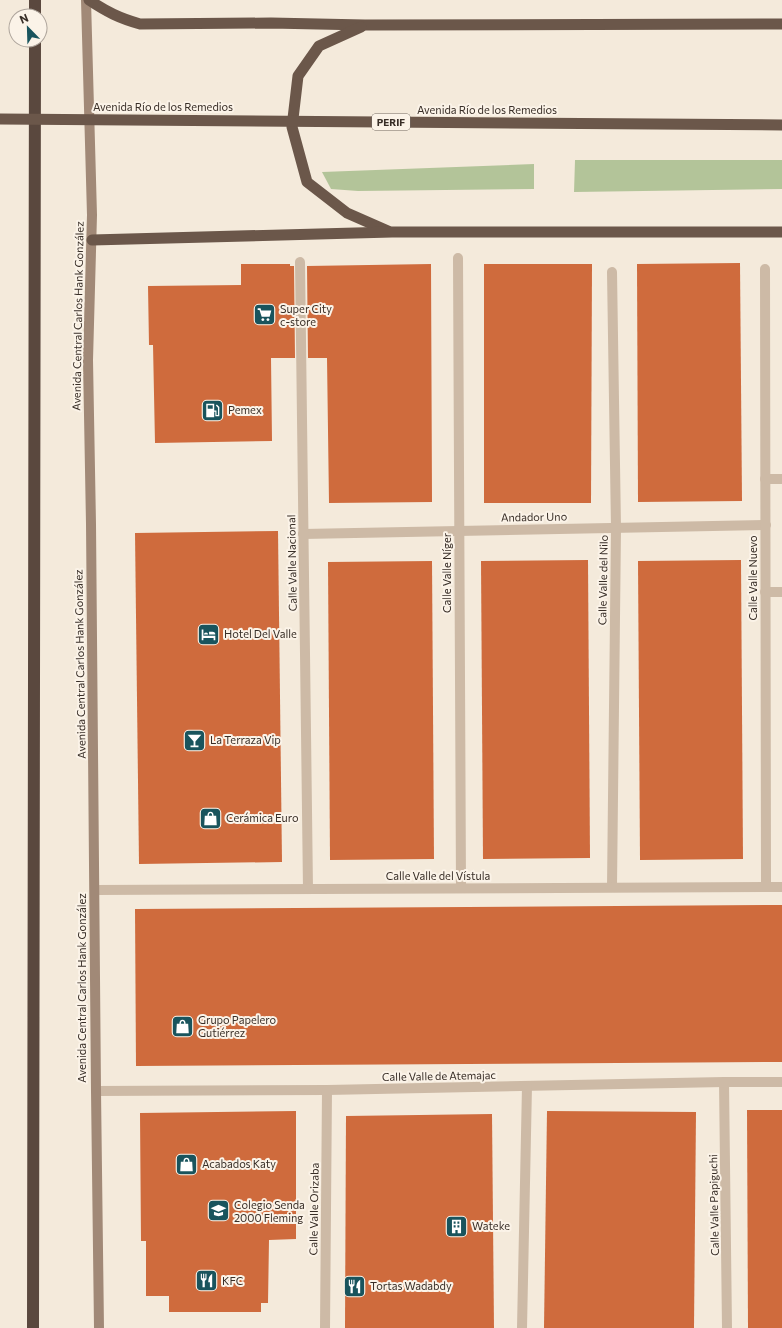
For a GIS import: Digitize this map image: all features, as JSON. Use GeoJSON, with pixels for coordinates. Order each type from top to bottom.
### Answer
{"type":"FeatureCollection","features":[{"type":"Feature","properties":{"kind":"highway"},"geometry":{"type":"LineString","coordinates":[[89,0],[120,18],[140,24],[782,24]]}},
{"type":"Feature","properties":{"kind":"highway"},"geometry":{"type":"LineString","coordinates":[[365,25],[319,46],[298,76],[292,127],[307,182],[348,213],[392,232]]}},
{"type":"Feature","properties":{"kind":"highway"},"geometry":{"type":"LineString","coordinates":[[33,1328],[35,48]]}},
{"type":"Feature","properties":{"kind":"highway","name":"Avenida Río de los Remedios"},"geometry":{"type":"LineString","coordinates":[[0,119],[782,125]]}},
{"type":"Feature","properties":{"kind":"highway"},"geometry":{"type":"LineString","coordinates":[[92,240],[392,232],[782,232]]}},
{"type":"Feature","properties":{"kind":"main road","name":"Avenida Central Carlos Hank González"},"geometry":{"type":"LineString","coordinates":[[86,0],[92,240],[88,360],[92,524],[99,1328]]}},
{"type":"Feature","properties":{"kind":"street","name":"Calle Valle Níger"},"geometry":{"type":"LineString","coordinates":[[458,258],[461,888]]}},
{"type":"Feature","properties":{"kind":"street","name":"Calle Valle Nacional"},"geometry":{"type":"LineString","coordinates":[[300,262],[308,889]]}},
{"type":"Feature","properties":{"kind":"street","name":"Calle Valle Nuevo"},"geometry":{"type":"LineString","coordinates":[[765,269],[766,887]]}},
{"type":"Feature","properties":{"kind":"street","name":"Calle Valle del Nilo"},"geometry":{"type":"LineString","coordinates":[[612,272],[616,528],[612,887]]}},
{"type":"Feature","properties":{"kind":"street"},"geometry":{"type":"LineString","coordinates":[[765,479],[782,478]]}},
{"type":"Feature","properties":{"kind":"street","name":"Andador Uno"},"geometry":{"type":"LineString","coordinates":[[304,534],[766,525]]}},
{"type":"Feature","properties":{"kind":"street"},"geometry":{"type":"LineString","coordinates":[[765,592],[782,592]]}},
{"type":"Feature","properties":{"kind":"street","name":"Calle Valle del Vístula"},"geometry":{"type":"LineString","coordinates":[[95,890],[782,887]]}},
{"type":"Feature","properties":{"kind":"street","name":"Calle Valle Papiguchi"},"geometry":{"type":"LineString","coordinates":[[724,1082],[727,1328]]}},
{"type":"Feature","properties":{"kind":"street","name":"Calle Valle de Atemajac"},"geometry":{"type":"LineString","coordinates":[[96,1091],[327,1090],[782,1082]]}},
{"type":"Feature","properties":{"kind":"street"},"geometry":{"type":"LineString","coordinates":[[522,1328],[527,1086]]}},
{"type":"Feature","properties":{"kind":"street","name":"Calle Valle Orizaba"},"geometry":{"type":"LineString","coordinates":[[325,1328],[327,1090]]}},
{"type":"Feature","properties":{"kind":"green space"},"geometry":{"type":"Polygon","coordinates":[[[575,160],[782,160],[782,189],[574,192],[575,160]]]}},
{"type":"Feature","properties":{"kind":"green space"},"geometry":{"type":"Polygon","coordinates":[[[534,164],[534,189],[358,191],[331,189],[322,172],[534,164]]]}},
{"type":"Feature","properties":{"kind":"building"},"geometry":{"type":"Polygon","coordinates":[[[740,263],[742,501],[638,502],[637,264],[740,263]]]}},
{"type":"Feature","properties":{"kind":"building"},"geometry":{"type":"Polygon","coordinates":[[[241,264],[290,264],[290,266],[294,266],[295,358],[271,358],[272,441],[155,443],[153,345],[149,345],[148,286],[241,285],[241,264]]]}},
{"type":"Feature","properties":{"kind":"building"},"geometry":{"type":"Polygon","coordinates":[[[431,264],[432,502],[329,503],[327,358],[308,358],[307,266],[431,264]]]}},
{"type":"Feature","properties":{"kind":"building"},"geometry":{"type":"Polygon","coordinates":[[[484,264],[592,264],[591,503],[484,503],[484,264]]]}},
{"type":"Feature","properties":{"kind":"building"},"geometry":{"type":"Polygon","coordinates":[[[278,531],[282,862],[139,864],[135,533],[278,531]]]}},
{"type":"Feature","properties":{"kind":"building"},"geometry":{"type":"Polygon","coordinates":[[[588,560],[590,858],[483,859],[481,561],[588,560]]]}},
{"type":"Feature","properties":{"kind":"building"},"geometry":{"type":"Polygon","coordinates":[[[741,560],[743,859],[640,860],[638,561],[741,560]]]}},
{"type":"Feature","properties":{"kind":"building"},"geometry":{"type":"Polygon","coordinates":[[[432,561],[434,859],[330,860],[328,562],[432,561]]]}},
{"type":"Feature","properties":{"kind":"building"},"geometry":{"type":"Polygon","coordinates":[[[782,905],[782,1062],[136,1066],[135,909],[782,905]]]}},
{"type":"Feature","properties":{"kind":"building"},"geometry":{"type":"Polygon","coordinates":[[[747,1110],[782,1110],[782,1328],[748,1328],[747,1110]]]}},
{"type":"Feature","properties":{"kind":"building"},"geometry":{"type":"Polygon","coordinates":[[[296,1111],[296,1239],[269,1240],[268,1303],[261,1303],[261,1312],[169,1312],[169,1296],[146,1296],[146,1241],[141,1241],[140,1113],[296,1111]]]}},
{"type":"Feature","properties":{"kind":"building"},"geometry":{"type":"Polygon","coordinates":[[[547,1111],[696,1112],[694,1328],[544,1328],[547,1111]]]}},
{"type":"Feature","properties":{"kind":"building"},"geometry":{"type":"Polygon","coordinates":[[[492,1114],[494,1328],[345,1328],[346,1116],[492,1114]]]}},
{"type":"Feature","properties":{"kind":"place","name":"Super City c-store"},"geometry":{"type":"Point","coordinates":[265,315]}},
{"type":"Feature","properties":{"kind":"place","name":"Pemex"},"geometry":{"type":"Point","coordinates":[213,410]}},
{"type":"Feature","properties":{"kind":"place","name":"Hotel Del Valle"},"geometry":{"type":"Point","coordinates":[208,634]}},
{"type":"Feature","properties":{"kind":"place","name":"La Terraza Vip"},"geometry":{"type":"Point","coordinates":[194,740]}},
{"type":"Feature","properties":{"kind":"place","name":"Cerámica Euro"},"geometry":{"type":"Point","coordinates":[210,818]}},
{"type":"Feature","properties":{"kind":"place","name":"Grupo Papelero Gutiérrez"},"geometry":{"type":"Point","coordinates":[182,1026]}},
{"type":"Feature","properties":{"kind":"place","name":"Acabados Katy"},"geometry":{"type":"Point","coordinates":[186,1164]}},
{"type":"Feature","properties":{"kind":"place","name":"Colegio Senda 2000 Fleming"},"geometry":{"type":"Point","coordinates":[218,1211]}},
{"type":"Feature","properties":{"kind":"place","name":"Wateke"},"geometry":{"type":"Point","coordinates":[456,1226]}},
{"type":"Feature","properties":{"kind":"place","name":"KFC"},"geometry":{"type":"Point","coordinates":[207,1281]}},
{"type":"Feature","properties":{"kind":"place","name":"Tortas Wadabdy"},"geometry":{"type":"Point","coordinates":[354,1286]}}]}
